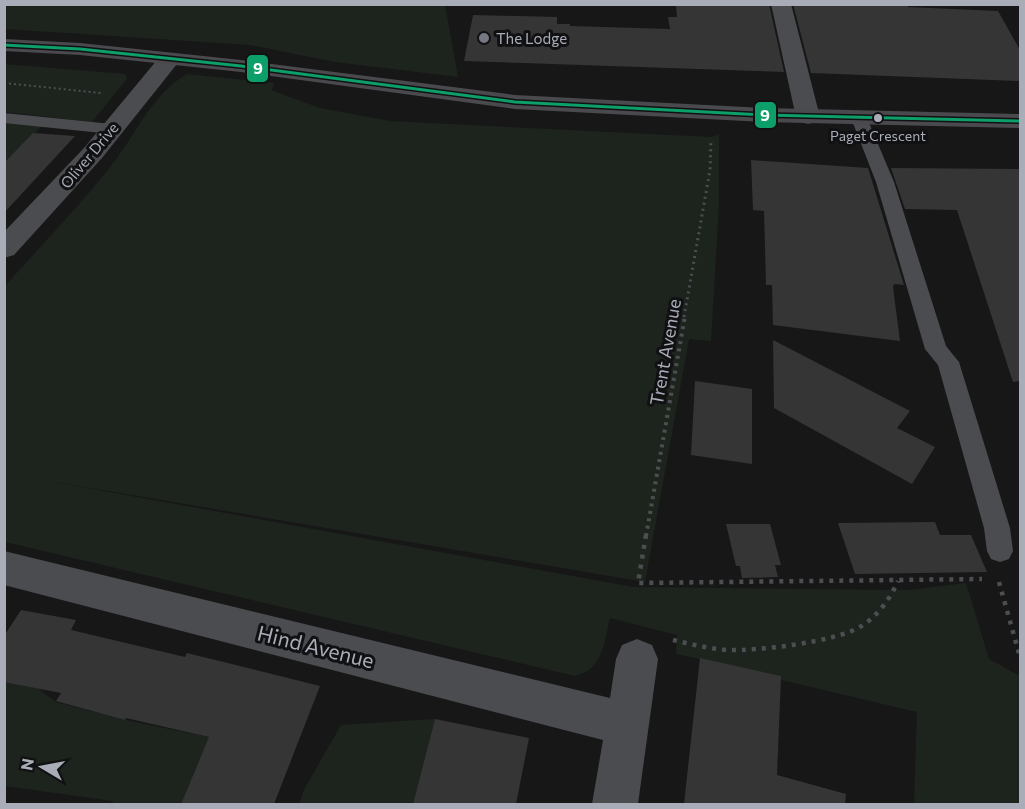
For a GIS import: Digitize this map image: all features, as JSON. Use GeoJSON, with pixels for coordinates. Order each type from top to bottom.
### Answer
{"type":"FeatureCollection","features":[{"type":"Feature","properties":{"kind":"main road"},"geometry":{"type":"LineString","coordinates":[[4,45],[170,59],[515,102],[808,117],[1020,121]]}},
{"type":"Feature","properties":{"kind":"street"},"geometry":{"type":"LineString","coordinates":[[782,4],[808,117]]}},
{"type":"Feature","properties":{"kind":"street","name":"Oliver Drive"},"geometry":{"type":"LineString","coordinates":[[4,249],[93,153],[170,59]]}},
{"type":"Feature","properties":{"kind":"street","name":"Hind Avenue"},"geometry":{"type":"LineString","coordinates":[[4,568],[627,724]]}},
{"type":"Feature","properties":{"kind":"street"},"geometry":{"type":"LineString","coordinates":[[615,804],[638,660]]}},
{"type":"Feature","properties":{"kind":"lane"},"geometry":{"type":"LineString","coordinates":[[4,118],[112,129]]}},
{"type":"Feature","properties":{"kind":"lane"},"geometry":{"type":"LineString","coordinates":[[859,118],[885,182],[936,349],[948,362],[997,528],[1000,551]]}},
{"type":"Feature","properties":{"kind":"path"},"geometry":{"type":"LineString","coordinates":[[4,83],[138,96]]}},
{"type":"Feature","properties":{"kind":"path","name":"Trent Avenue"},"geometry":{"type":"LineString","coordinates":[[711,137],[710,170],[638,583],[898,581]]}},
{"type":"Feature","properties":{"kind":"path"},"geometry":{"type":"LineString","coordinates":[[638,660],[642,632],[731,651],[853,631],[861,627],[892,596],[898,581],[987,579]]}},
{"type":"Feature","properties":{"kind":"path"},"geometry":{"type":"LineString","coordinates":[[998,579],[1020,657]]}},
{"type":"Feature","properties":{"kind":"shaded area"},"geometry":{"type":"Polygon","coordinates":[[[4,5],[445,5],[458,77],[335,62],[250,45],[5,29],[4,5]]]}},
{"type":"Feature","properties":{"kind":"shaded area"},"geometry":{"type":"Polygon","coordinates":[[[4,64],[125,74],[127,79],[92,122],[5,112],[4,64]]]}},
{"type":"Feature","properties":{"kind":"shaded area"},"geometry":{"type":"Polygon","coordinates":[[[187,74],[275,83],[271,90],[320,108],[390,121],[711,137],[719,134],[719,205],[711,341],[689,339],[645,582],[38,479],[633,587],[909,590],[966,583],[989,659],[1020,676],[1020,804],[914,804],[917,712],[781,680],[781,676],[676,654],[677,635],[610,618],[604,645],[597,661],[584,673],[575,676],[5,542],[5,286],[104,175],[156,101],[175,82],[187,74]]]}},
{"type":"Feature","properties":{"kind":"shaded area"},"geometry":{"type":"Polygon","coordinates":[[[5,122],[42,126],[5,162],[5,122]]]}},
{"type":"Feature","properties":{"kind":"shaded area"},"geometry":{"type":"Polygon","coordinates":[[[5,682],[37,688],[56,702],[125,720],[214,738],[199,760],[181,804],[112,804],[113,801],[5,786],[5,682]]]}},
{"type":"Feature","properties":{"kind":"shaded area"},"geometry":{"type":"Polygon","coordinates":[[[435,719],[413,804],[299,804],[305,788],[341,725],[435,719]]]}},
{"type":"Feature","properties":{"kind":"building"},"geometry":{"type":"Polygon","coordinates":[[[685,4],[769,4],[784,72],[464,61],[473,15],[557,17],[557,24],[570,24],[570,26],[670,29],[668,17],[677,17],[676,6],[685,4]]]}},
{"type":"Feature","properties":{"kind":"building"},"geometry":{"type":"Polygon","coordinates":[[[793,4],[907,4],[908,7],[998,11],[1020,50],[1020,81],[811,73],[793,4]]]}},
{"type":"Feature","properties":{"kind":"building"},"geometry":{"type":"Polygon","coordinates":[[[33,133],[75,136],[4,213],[4,163],[33,133]]]}},
{"type":"Feature","properties":{"kind":"building"},"geometry":{"type":"Polygon","coordinates":[[[751,160],[868,168],[904,285],[894,284],[893,287],[900,341],[773,325],[772,285],[766,285],[764,211],[753,210],[751,160]]]}},
{"type":"Feature","properties":{"kind":"building"},"geometry":{"type":"Polygon","coordinates":[[[891,168],[1020,169],[1020,381],[1013,382],[957,210],[905,209],[891,168]]]}},
{"type":"Feature","properties":{"kind":"building"},"geometry":{"type":"Polygon","coordinates":[[[773,340],[910,411],[897,428],[935,447],[912,484],[774,408],[773,340]]]}},
{"type":"Feature","properties":{"kind":"building"},"geometry":{"type":"Polygon","coordinates":[[[695,381],[752,389],[752,464],[691,455],[695,381]]]}},
{"type":"Feature","properties":{"kind":"building"},"geometry":{"type":"Polygon","coordinates":[[[935,522],[940,535],[971,535],[987,572],[855,574],[838,523],[935,522]]]}},
{"type":"Feature","properties":{"kind":"building"},"geometry":{"type":"Polygon","coordinates":[[[726,524],[770,524],[781,565],[775,565],[778,577],[742,578],[740,566],[736,566],[726,524]]]}},
{"type":"Feature","properties":{"kind":"building"},"geometry":{"type":"Polygon","coordinates":[[[21,610],[76,620],[71,630],[185,657],[187,653],[320,686],[274,804],[181,804],[209,737],[126,718],[125,720],[56,701],[61,693],[4,682],[4,636],[21,610]]]}},
{"type":"Feature","properties":{"kind":"building"},"geometry":{"type":"Polygon","coordinates":[[[700,658],[781,676],[777,775],[846,794],[845,804],[684,804],[700,658]]]}},
{"type":"Feature","properties":{"kind":"building"},"geometry":{"type":"Polygon","coordinates":[[[435,719],[529,738],[516,804],[413,804],[435,719]]]}},
{"type":"Feature","properties":{"kind":"transit line","name":"9"},"geometry":{"type":"LineString","coordinates":[[4,45],[80,49],[241,66],[515,102],[765,115],[1020,121]]}},
{"type":"Feature","properties":{"kind":"place","name":"The Lodge"},"geometry":{"type":"Point","coordinates":[484,38]}},
{"type":"Feature","properties":{"kind":"place","name":"Paget Crescent"},"geometry":{"type":"Point","coordinates":[878,118]}}]}
